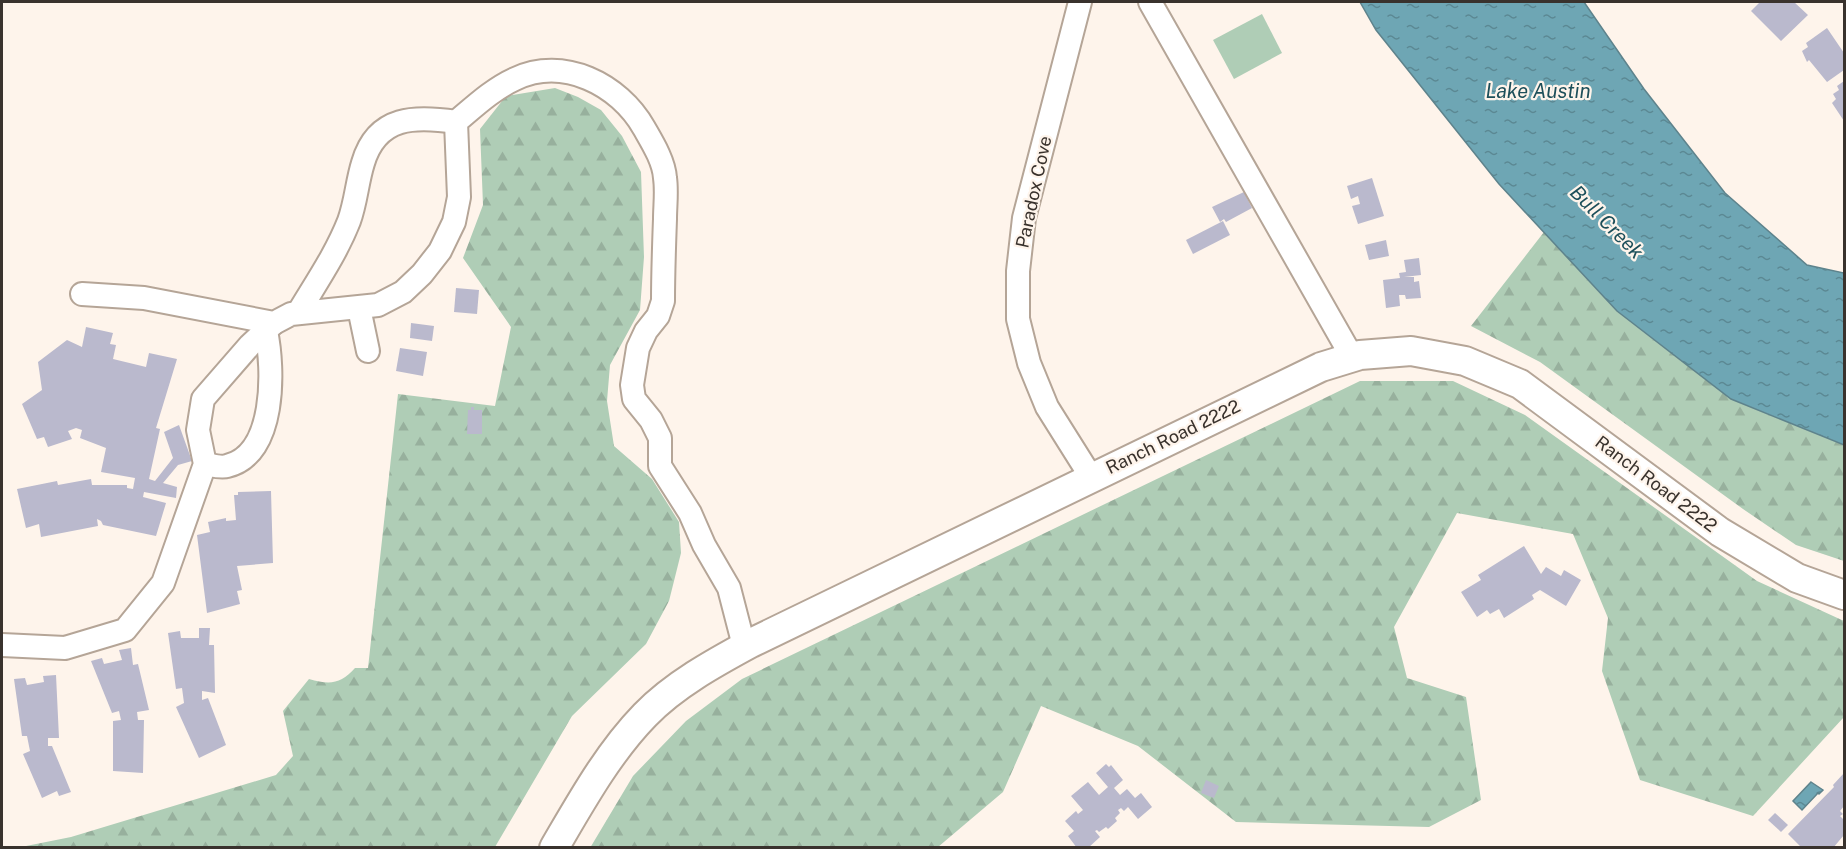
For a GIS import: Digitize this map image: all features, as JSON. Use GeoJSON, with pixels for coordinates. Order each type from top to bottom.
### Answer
{"type":"FeatureCollection","features":[{"type":"Feature","properties":{"kind":"main road","name":"Ranch Road 2222"},"geometry":{"type":"LineString","coordinates":[[554,848],[589,789],[645,715],[700,671],[744,646],[1091,477],[1321,367],[1360,355],[1411,351],[1465,361],[1520,384],[1720,532],[1797,578],[1845,595]]}},
{"type":"Feature","properties":{"kind":"street","name":"Paradox Cove"},"geometry":{"type":"LineString","coordinates":[[1080,2],[1024,218],[1018,271],[1018,319],[1029,363],[1047,407],[1091,477]]}},
{"type":"Feature","properties":{"kind":"street"},"geometry":{"type":"LineString","coordinates":[[1150,2],[1352,357]]}},
{"type":"Feature","properties":{"kind":"street"},"geometry":{"type":"LineString","coordinates":[[298,313],[339,244],[350,220],[363,162],[372,144],[391,125],[416,118],[456,122],[488,95],[517,78],[541,72],[567,71],[598,82],[618,96],[638,117],[655,148],[666,176],[663,301],[658,316],[646,331],[638,348],[632,385],[634,399],[651,420],[660,438],[660,466],[690,513],[704,545],[729,588],[744,646]]}},
{"type":"Feature","properties":{"kind":"street"},"geometry":{"type":"LineString","coordinates":[[2,645],[65,648],[125,630],[163,582],[204,464],[198,430],[203,399],[250,345],[270,327],[291,314],[378,305],[403,292],[422,274],[440,251],[454,222],[459,196],[456,122]]}},
{"type":"Feature","properties":{"kind":"street"},"geometry":{"type":"LineString","coordinates":[[82,294],[144,297],[270,327]]}},
{"type":"Feature","properties":{"kind":"street"},"geometry":{"type":"LineString","coordinates":[[358,308],[368,351]]}},
{"type":"Feature","properties":{"kind":"street"},"geometry":{"type":"LineString","coordinates":[[204,464],[226,467],[245,458],[256,447],[262,432],[270,388],[270,327]]}},
{"type":"Feature","properties":{"kind":"green space"},"geometry":{"type":"Polygon","coordinates":[[[1262,14],[1282,53],[1234,79],[1213,40],[1262,14]]]}},
{"type":"Feature","properties":{"kind":"green space"},"geometry":{"type":"Polygon","coordinates":[[[555,88],[578,97],[601,110],[622,136],[641,172],[644,257],[640,310],[610,365],[607,401],[614,446],[652,479],[679,522],[681,553],[669,601],[646,644],[572,716],[495,847],[16,848],[71,837],[276,775],[293,756],[283,711],[309,679],[335,682],[355,668],[368,668],[398,394],[495,406],[511,327],[463,258],[483,205],[480,129],[506,96],[555,88]]]}},
{"type":"Feature","properties":{"kind":"green space"},"geometry":{"type":"Polygon","coordinates":[[[1544,232],[1617,311],[1731,399],[1844,445],[1844,561],[1796,545],[1540,362],[1471,326],[1544,232]]]}},
{"type":"Feature","properties":{"kind":"green space"},"geometry":{"type":"Polygon","coordinates":[[[1360,381],[1453,381],[1525,415],[1757,581],[1844,621],[1844,717],[1753,816],[1640,780],[1602,671],[1608,618],[1573,534],[1457,513],[1394,627],[1407,678],[1466,697],[1481,800],[1429,827],[1236,822],[1138,746],[1041,706],[1003,792],[938,847],[590,848],[633,776],[686,721],[742,679],[1360,381]]]}},
{"type":"Feature","properties":{"kind":"water","name":"Lake Austin"},"geometry":{"type":"Polygon","coordinates":[[[1360,2],[1584,2],[1644,89],[1725,193],[1807,265],[1844,273],[1844,445],[1731,399],[1617,311],[1499,184],[1376,30],[1360,2]]]}},
{"type":"Feature","properties":{"kind":"water"},"geometry":{"type":"Polygon","coordinates":[[[1811,782],[1823,790],[1802,810],[1793,801],[1811,782]]]}},
{"type":"Feature","properties":{"kind":"building"},"geometry":{"type":"Polygon","coordinates":[[[1758,2],[1794,2],[1808,15],[1781,41],[1751,11],[1758,2]]]}},
{"type":"Feature","properties":{"kind":"building"},"geometry":{"type":"Polygon","coordinates":[[[1827,28],[1844,53],[1844,70],[1827,82],[1809,60],[1807,62],[1802,51],[1808,47],[1806,43],[1827,28]]]}},
{"type":"Feature","properties":{"kind":"building"},"geometry":{"type":"Polygon","coordinates":[[[1844,81],[1844,121],[1832,103],[1836,99],[1833,94],[1839,90],[1837,86],[1844,81]]]}},
{"type":"Feature","properties":{"kind":"building"},"geometry":{"type":"Polygon","coordinates":[[[1372,178],[1384,216],[1358,224],[1352,206],[1360,204],[1358,196],[1351,199],[1347,186],[1372,178]]]}},
{"type":"Feature","properties":{"kind":"building"},"geometry":{"type":"Polygon","coordinates":[[[1244,192],[1252,208],[1226,222],[1224,219],[1220,222],[1212,207],[1244,192]]]}},
{"type":"Feature","properties":{"kind":"building"},"geometry":{"type":"Polygon","coordinates":[[[1223,221],[1230,235],[1193,254],[1186,240],[1223,221]]]}},
{"type":"Feature","properties":{"kind":"building"},"geometry":{"type":"Polygon","coordinates":[[[1386,240],[1389,256],[1369,260],[1365,245],[1386,240]]]}},
{"type":"Feature","properties":{"kind":"building"},"geometry":{"type":"Polygon","coordinates":[[[1419,258],[1421,275],[1404,277],[1414,277],[1414,282],[1419,281],[1421,298],[1406,299],[1405,295],[1399,295],[1400,306],[1386,308],[1383,280],[1400,278],[1399,273],[1406,272],[1404,260],[1419,258]]]}},
{"type":"Feature","properties":{"kind":"building"},"geometry":{"type":"Polygon","coordinates":[[[456,288],[479,290],[477,314],[454,312],[456,288]]]}},
{"type":"Feature","properties":{"kind":"building"},"geometry":{"type":"Polygon","coordinates":[[[411,323],[434,326],[432,341],[410,338],[411,323]]]}},
{"type":"Feature","properties":{"kind":"building"},"geometry":{"type":"Polygon","coordinates":[[[86,327],[113,333],[110,344],[116,345],[113,359],[146,367],[149,353],[177,359],[156,428],[160,429],[149,479],[155,481],[173,458],[164,432],[179,425],[192,461],[178,465],[163,483],[177,487],[176,498],[144,492],[143,497],[166,503],[156,536],[103,525],[97,519],[98,526],[41,537],[39,524],[26,528],[17,489],[57,481],[58,485],[91,479],[92,485],[127,485],[127,488],[133,489],[135,478],[101,472],[106,448],[80,438],[82,430],[76,428],[68,431],[72,439],[48,447],[44,437],[37,439],[22,404],[42,390],[38,362],[67,340],[82,347],[86,327]]]}},
{"type":"Feature","properties":{"kind":"building"},"geometry":{"type":"Polygon","coordinates":[[[400,348],[427,352],[423,376],[396,371],[400,348]]]}},
{"type":"Feature","properties":{"kind":"building"},"geometry":{"type":"Polygon","coordinates":[[[471,407],[474,407],[474,410],[482,410],[482,434],[467,434],[468,410],[471,410],[471,407]]]}},
{"type":"Feature","properties":{"kind":"building"},"geometry":{"type":"Polygon","coordinates":[[[271,491],[273,563],[237,566],[242,590],[237,591],[240,604],[207,613],[197,535],[210,532],[208,522],[226,518],[226,521],[236,520],[234,495],[238,495],[238,492],[271,491]]]}},
{"type":"Feature","properties":{"kind":"building"},"geometry":{"type":"Polygon","coordinates":[[[1524,546],[1541,574],[1546,567],[1561,576],[1564,570],[1581,580],[1566,606],[1540,590],[1532,595],[1534,599],[1504,618],[1499,609],[1490,614],[1487,610],[1477,617],[1461,592],[1481,580],[1478,575],[1524,546]]]}},
{"type":"Feature","properties":{"kind":"building"},"geometry":{"type":"Polygon","coordinates":[[[199,628],[210,628],[209,645],[214,645],[215,693],[202,691],[202,700],[208,698],[226,745],[199,758],[176,707],[184,703],[182,688],[176,689],[168,633],[180,631],[181,638],[199,638],[199,628]]]}},
{"type":"Feature","properties":{"kind":"building"},"geometry":{"type":"Polygon","coordinates":[[[131,648],[133,665],[138,664],[149,710],[137,712],[138,720],[144,720],[143,773],[113,771],[113,721],[121,720],[119,711],[112,713],[91,661],[102,658],[104,664],[122,660],[119,650],[131,648]]]}},
{"type":"Feature","properties":{"kind":"building"},"geometry":{"type":"Polygon","coordinates":[[[56,675],[59,738],[48,738],[48,746],[52,746],[71,792],[59,796],[57,791],[42,798],[23,754],[30,751],[27,736],[22,736],[14,679],[25,678],[27,685],[44,682],[43,676],[56,675]]]}},
{"type":"Feature","properties":{"kind":"building"},"geometry":{"type":"Polygon","coordinates":[[[1106,764],[1109,767],[1111,765],[1123,780],[1114,788],[1120,795],[1127,789],[1135,798],[1141,793],[1152,807],[1138,819],[1128,807],[1124,811],[1121,808],[1115,818],[1117,821],[1108,829],[1106,827],[1099,832],[1095,831],[1100,837],[1088,848],[1077,848],[1068,836],[1074,831],[1065,821],[1076,811],[1078,814],[1083,810],[1071,796],[1088,782],[1099,795],[1108,787],[1096,773],[1106,764]]]}},
{"type":"Feature","properties":{"kind":"building"},"geometry":{"type":"Polygon","coordinates":[[[1844,773],[1844,806],[1840,811],[1843,814],[1840,816],[1844,820],[1844,835],[1833,848],[1802,848],[1788,834],[1834,787],[1833,785],[1844,773]]]}},
{"type":"Feature","properties":{"kind":"building"},"geometry":{"type":"Polygon","coordinates":[[[1206,780],[1219,786],[1214,798],[1201,793],[1206,780]]]}},
{"type":"Feature","properties":{"kind":"building"},"geometry":{"type":"Polygon","coordinates":[[[1775,813],[1788,825],[1781,832],[1768,820],[1775,813]]]}},
{"type":"Feature","properties":{"kind":"water label","name":"Bull Creek"},"geometry":{"type":"Point","coordinates":[1607,222]}}]}
